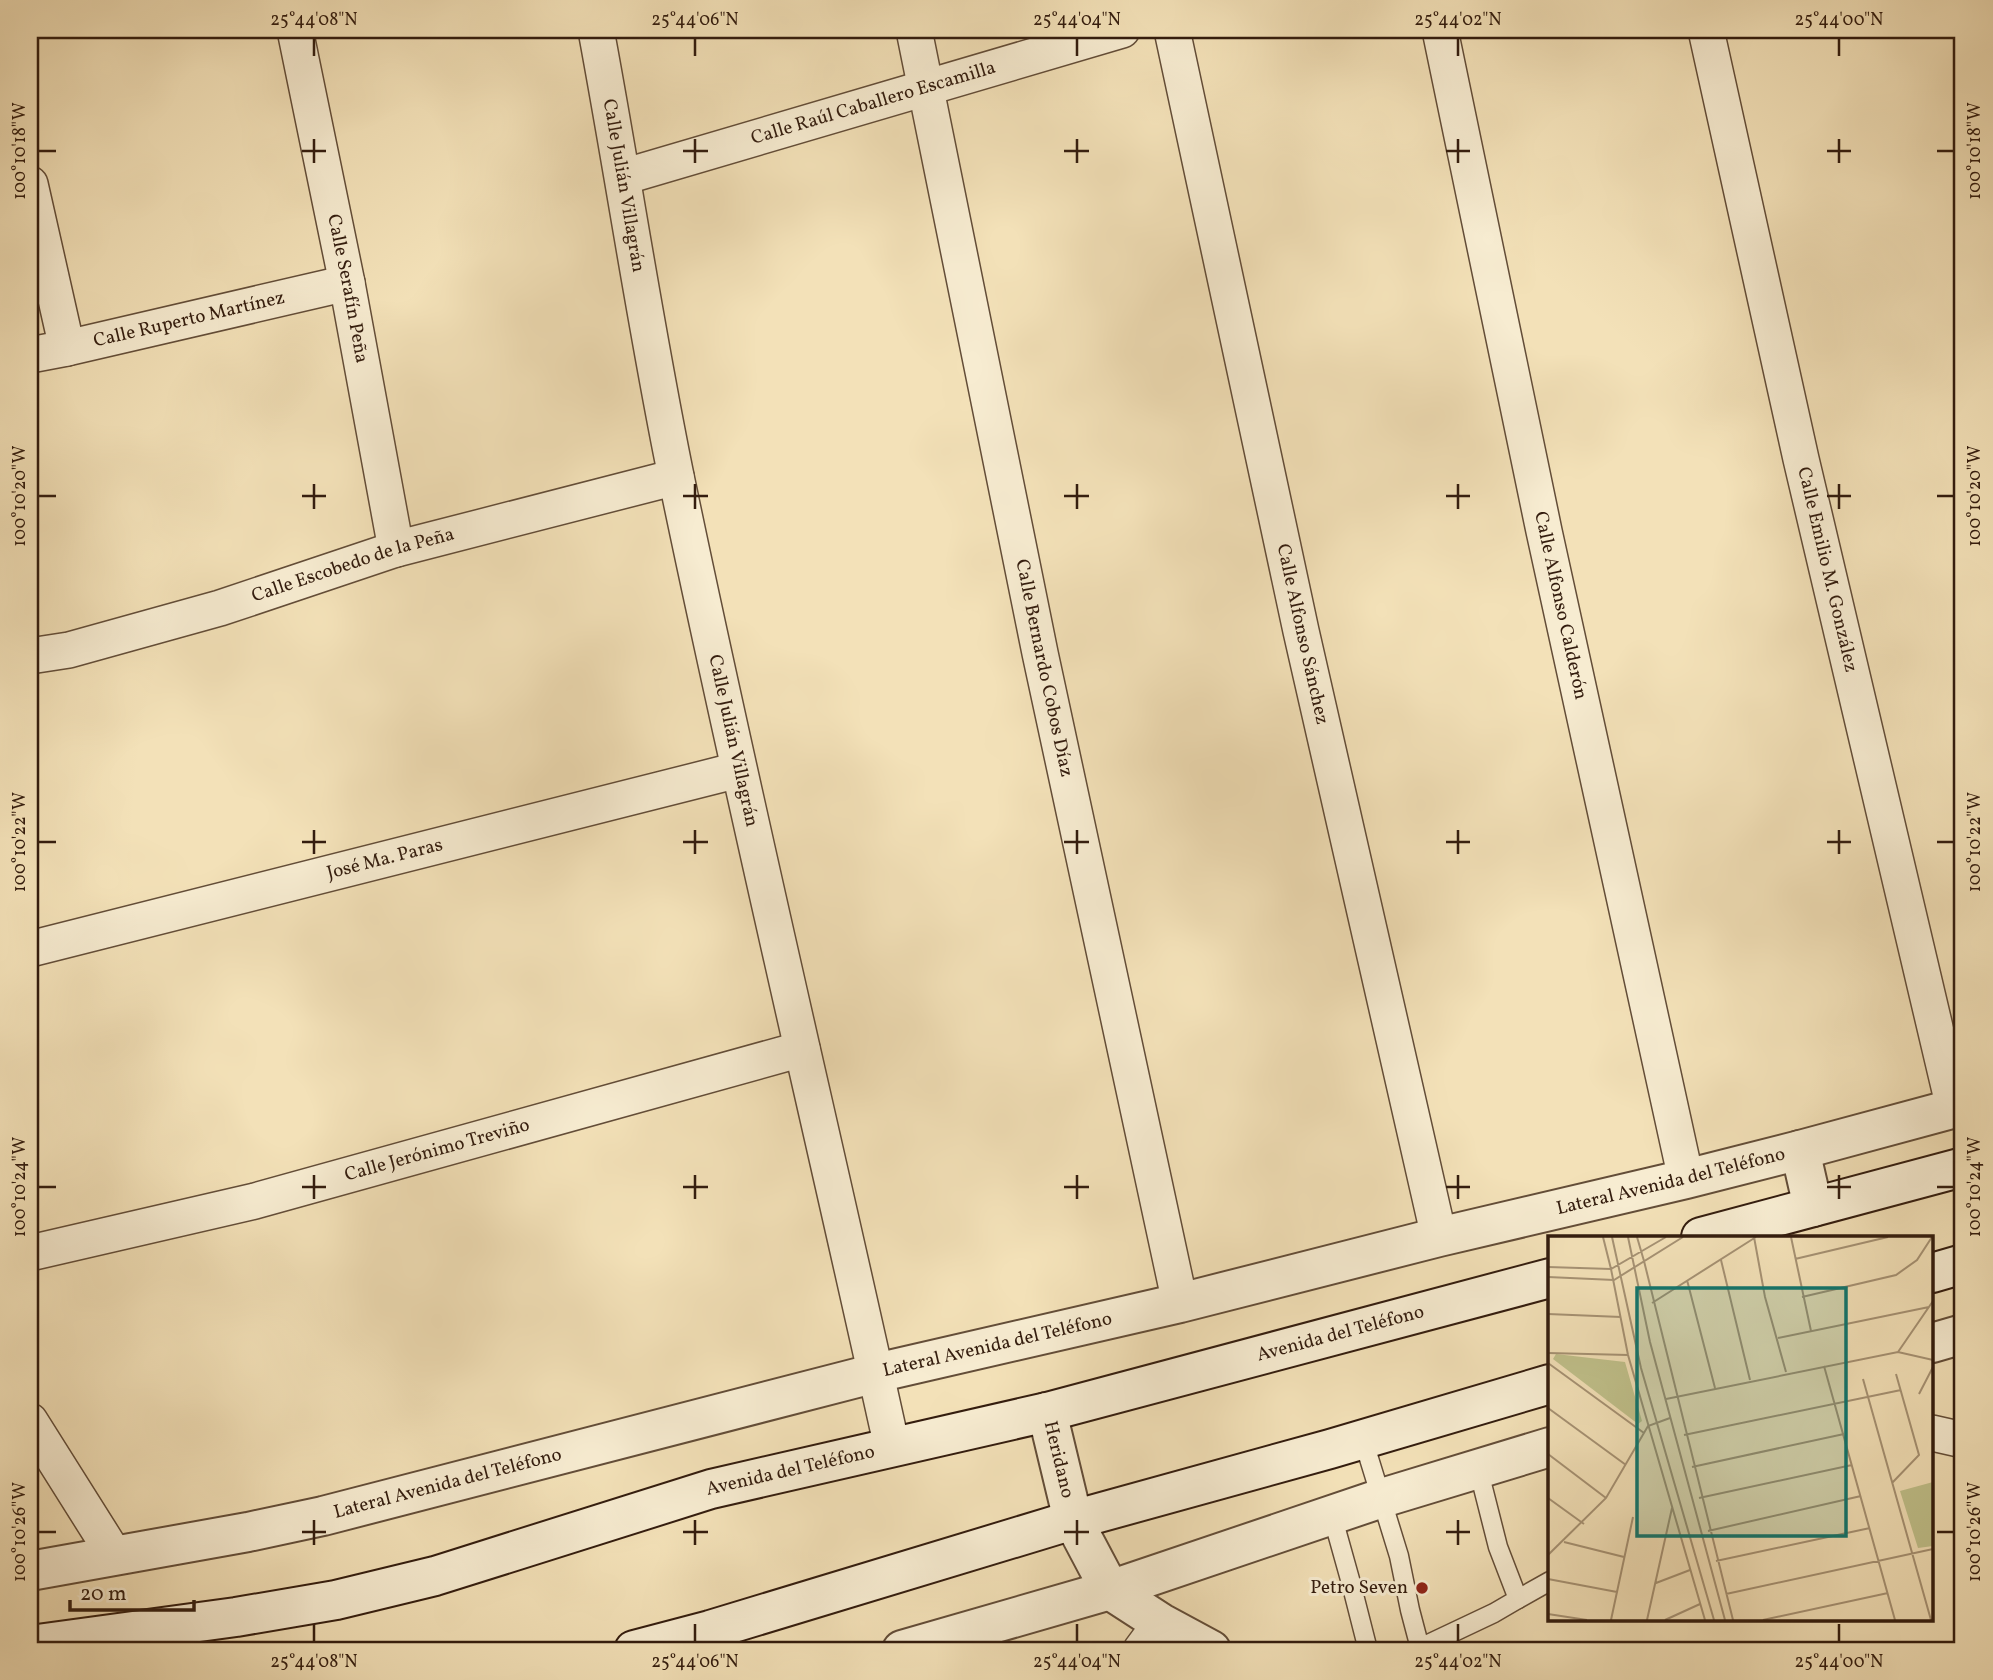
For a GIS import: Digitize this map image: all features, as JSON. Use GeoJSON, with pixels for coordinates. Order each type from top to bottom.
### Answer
{"type":"FeatureCollection","features":[{"type":"Feature","properties":{"kind":"street","name":"Calle Serafín Peña"},"geometry":{"type":"LineString","coordinates":[[295,30],[347,283],[396,548]]}},
{"type":"Feature","properties":{"kind":"street","name":"Calle Julián Villagrán"},"geometry":{"type":"LineString","coordinates":[[596,30],[676,477],[738,770],[892,1447]]}},
{"type":"Feature","properties":{"kind":"street","name":"Calle Bernardo Cobos Díaz"},"geometry":{"type":"LineString","coordinates":[[914,30],[1040,653],[1180,1303]]}},
{"type":"Feature","properties":{"kind":"street","name":"Calle Raúl Caballero Escamilla"},"geometry":{"type":"LineString","coordinates":[[623,177],[1122,30]]}},
{"type":"Feature","properties":{"kind":"street","name":"Calle Alfonso Sánchez"},"geometry":{"type":"LineString","coordinates":[[1172,30],[1304,645],[1439,1237]]}},
{"type":"Feature","properties":{"kind":"street","name":"Calle Alfonso Calderón"},"geometry":{"type":"LineString","coordinates":[[1440,30],[1544,531],[1686,1179]]}},
{"type":"Feature","properties":{"kind":"street","name":"Calle Emilio M. González"},"geometry":{"type":"LineString","coordinates":[[1706,30],[1801,459],[1959,1107]]}},
{"type":"Feature","properties":{"kind":"street"},"geometry":{"type":"LineString","coordinates":[[30,184],[67,348]]}},
{"type":"Feature","properties":{"kind":"street","name":"Calle Ruperto Martínez"},"geometry":{"type":"LineString","coordinates":[[30,355],[347,283]]}},
{"type":"Feature","properties":{"kind":"street","name":"Calle Escobedo de la Peña"},"geometry":{"type":"LineString","coordinates":[[30,656],[69,650],[220,608],[396,548],[676,477]]}},
{"type":"Feature","properties":{"kind":"street","name":"José Ma. Paras"},"geometry":{"type":"LineString","coordinates":[[30,949],[738,770]]}},
{"type":"Feature","properties":{"kind":"street","name":"Calle Jerónimo Treviño"},"geometry":{"type":"LineString","coordinates":[[30,1253],[256,1201],[802,1049]]}},
{"type":"Feature","properties":{"kind":"street","name":"Lateral Avenida del Teléfono"},"geometry":{"type":"LineString","coordinates":[[30,1571],[323,1516],[876,1373],[1180,1303],[1439,1237],[1686,1179],[1959,1107]]}},
{"type":"Feature","properties":{"kind":"street"},"geometry":{"type":"LineString","coordinates":[[1800,1150],[1813,1207]]}},
{"type":"Feature","properties":{"kind":"street"},"geometry":{"type":"LineString","coordinates":[[1705,1236],[1963,1167]]}},
{"type":"Feature","properties":{"kind":"street"},"geometry":{"type":"LineString","coordinates":[[1934,1272],[1963,1264]]}},
{"type":"Feature","properties":{"kind":"street","name":"Avenida del Teléfono"},"geometry":{"type":"LineString","coordinates":[[30,1645],[236,1617],[337,1600],[435,1576],[711,1489],[1047,1412],[1548,1279]]}},
{"type":"Feature","properties":{"kind":"street"},"geometry":{"type":"LineString","coordinates":[[1934,1342],[1963,1334]]}},
{"type":"Feature","properties":{"kind":"street"},"geometry":{"type":"LineString","coordinates":[[634,1650],[710,1630],[1073,1520],[1548,1385]]}},
{"type":"Feature","properties":{"kind":"street","name":"Heridano"},"geometry":{"type":"LineString","coordinates":[[1047,1412],[1073,1520],[1110,1590],[1151,1637],[1211,1650]]}},
{"type":"Feature","properties":{"kind":"street"},"geometry":{"type":"LineString","coordinates":[[30,1421],[116,1556]]}},
{"type":"Feature","properties":{"kind":"street"},"geometry":{"type":"LineString","coordinates":[[1934,1433],[1963,1440]]}},
{"type":"Feature","properties":{"kind":"street"},"geometry":{"type":"LineString","coordinates":[[902,1650],[1110,1590],[1382,1498],[1548,1448]]}},
{"type":"Feature","properties":{"kind":"lane"},"geometry":{"type":"LineString","coordinates":[[1363,1439],[1399,1556],[1419,1649],[1494,1613],[1548,1582]]}},
{"type":"Feature","properties":{"kind":"lane"},"geometry":{"type":"LineString","coordinates":[[1478,1468],[1498,1548],[1518,1599]]}},
{"type":"Feature","properties":{"kind":"lane"},"geometry":{"type":"LineString","coordinates":[[1332,1515],[1368,1650]]}},
{"type":"Feature","properties":{"kind":"place","name":"Petro Seven"},"geometry":{"type":"Point","coordinates":[1422,1588]}}]}
